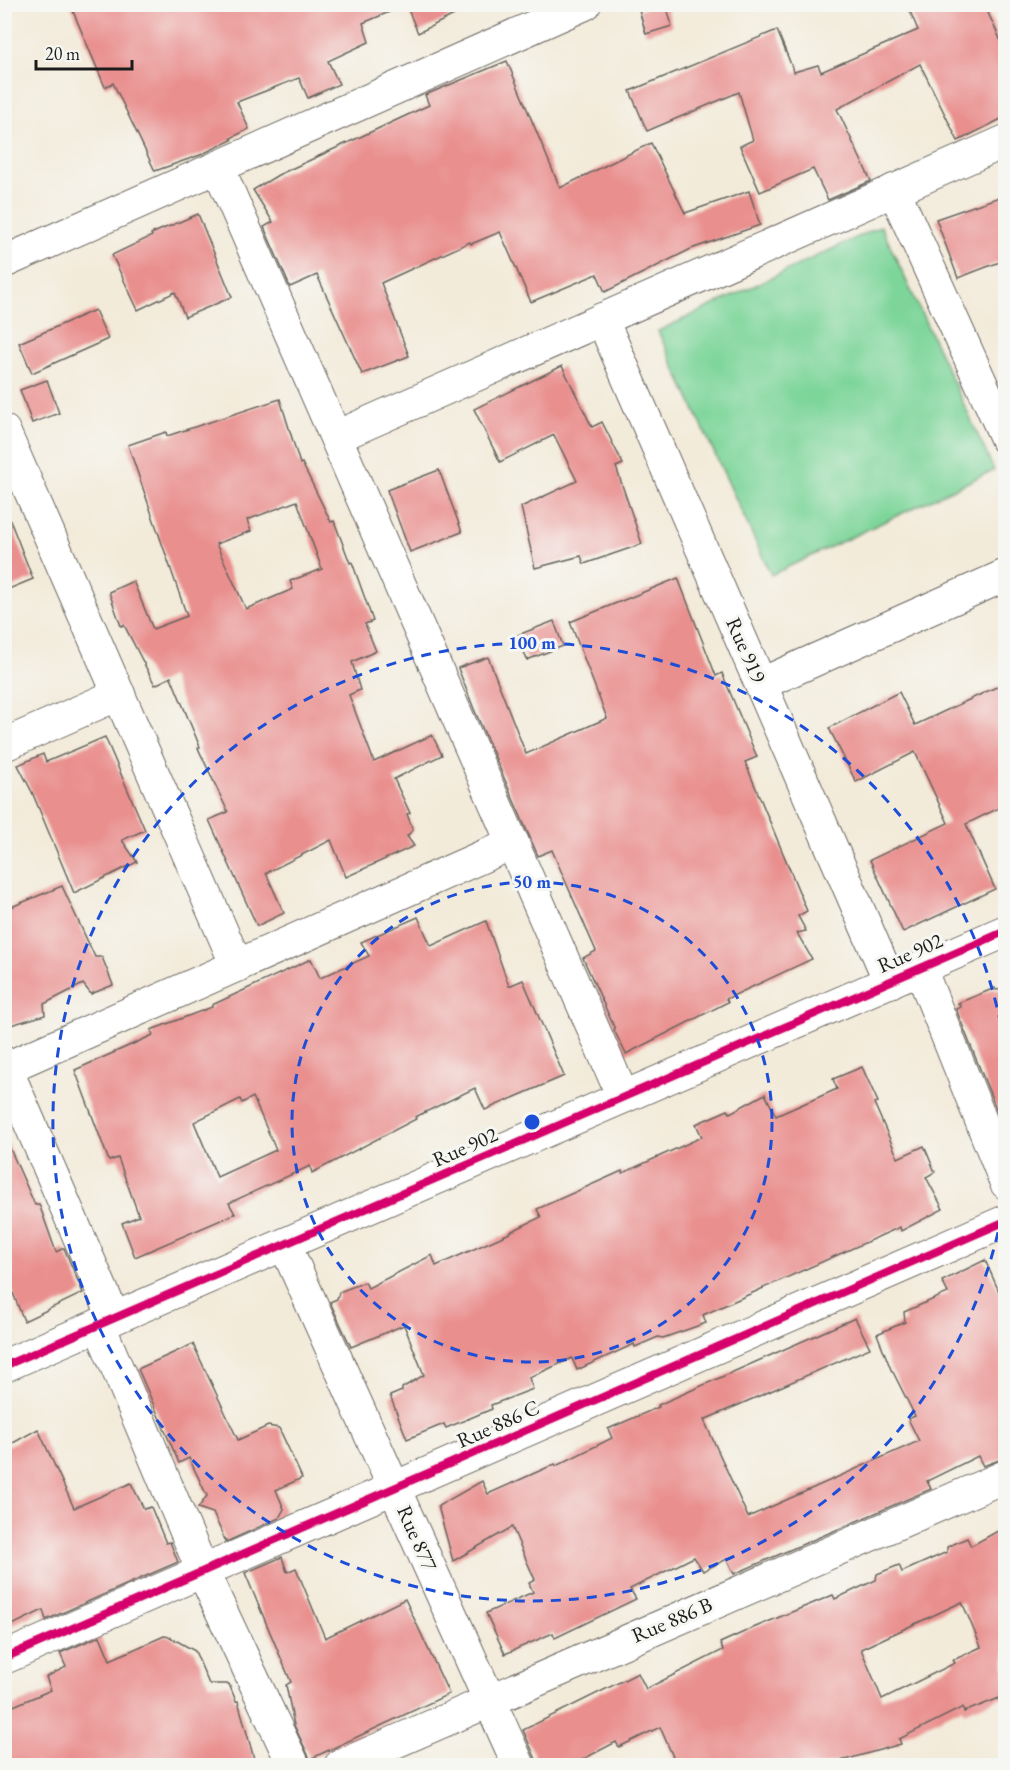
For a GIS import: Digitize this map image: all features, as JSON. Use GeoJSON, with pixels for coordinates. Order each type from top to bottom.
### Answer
{"type":"FeatureCollection","features":[{"type":"Feature","properties":{"kind":"street"},"geometry":{"type":"LineString","coordinates":[[4,262],[585,4]]}},
{"type":"Feature","properties":{"kind":"street"},"geometry":{"type":"LineString","coordinates":[[336,437],[1005,141]]}},
{"type":"Feature","properties":{"kind":"street"},"geometry":{"type":"LineString","coordinates":[[218,167],[623,1098]]}},
{"type":"Feature","properties":{"kind":"street"},"geometry":{"type":"LineString","coordinates":[[894,190],[1005,438]]}},
{"type":"Feature","properties":{"kind":"street","name":"Rue 919"},"geometry":{"type":"LineString","coordinates":[[602,319],[890,982]]}},
{"type":"Feature","properties":{"kind":"street"},"geometry":{"type":"LineString","coordinates":[[4,431],[237,966]]}},
{"type":"Feature","properties":{"kind":"street"},"geometry":{"type":"LineString","coordinates":[[761,684],[1005,575]]}},
{"type":"Feature","properties":{"kind":"street"},"geometry":{"type":"LineString","coordinates":[[4,744],[119,694]]}},
{"type":"Feature","properties":{"kind":"street"},"geometry":{"type":"LineString","coordinates":[[294,1766],[203,1572],[107,1322],[5,1069],[513,843]]}},
{"type":"Feature","properties":{"kind":"street","name":"Rue 902"},"geometry":{"type":"LineString","coordinates":[[4,1366],[1005,931]]}},
{"type":"Feature","properties":{"kind":"street"},"geometry":{"type":"LineString","coordinates":[[920,968],[1005,1183]]}},
{"type":"Feature","properties":{"kind":"street","name":"Rue 886 C"},"geometry":{"type":"LineString","coordinates":[[4,1658],[1005,1221]]}},
{"type":"Feature","properties":{"kind":"street","name":"Rue 877"},"geometry":{"type":"LineString","coordinates":[[285,1245],[519,1766]]}},
{"type":"Feature","properties":{"kind":"street","name":"Rue 886 B"},"geometry":{"type":"LineString","coordinates":[[340,1766],[1005,1476]]}},
{"type":"Feature","properties":{"kind":"green space"},"geometry":{"type":"Polygon","coordinates":[[[881,226],[994,470],[771,575],[658,331],[881,226]]]}},
{"type":"Feature","properties":{"kind":"building"},"geometry":{"type":"Polygon","coordinates":[[[70,4],[476,4],[418,33],[406,5],[363,23],[369,42],[328,61],[339,84],[308,98],[299,78],[237,102],[249,129],[200,155],[155,171],[113,83],[105,87],[70,4]]]}},
{"type":"Feature","properties":{"kind":"building"},"geometry":{"type":"Polygon","coordinates":[[[666,4],[672,26],[646,34],[639,10],[666,4]]]}},
{"type":"Feature","properties":{"kind":"building"},"geometry":{"type":"Polygon","coordinates":[[[907,4],[984,4],[1005,50],[1005,117],[958,141],[920,64],[837,109],[871,181],[828,200],[813,169],[760,192],[740,146],[753,140],[739,92],[647,131],[630,91],[777,30],[794,72],[818,65],[821,72],[918,30],[907,4]]]}},
{"type":"Feature","properties":{"kind":"building"},"geometry":{"type":"Polygon","coordinates":[[[507,61],[560,188],[651,143],[685,213],[749,191],[760,225],[691,249],[605,292],[597,274],[531,302],[500,232],[471,244],[470,242],[381,283],[409,356],[362,374],[317,275],[290,287],[264,227],[273,222],[253,190],[278,175],[429,105],[425,95],[507,61]]]}},
{"type":"Feature","properties":{"kind":"building"},"geometry":{"type":"Polygon","coordinates":[[[1005,195],[1005,260],[958,278],[936,219],[1005,195]]]}},
{"type":"Feature","properties":{"kind":"building"},"geometry":{"type":"Polygon","coordinates":[[[198,214],[232,297],[185,317],[175,292],[138,310],[112,255],[152,236],[151,234],[198,214]]]}},
{"type":"Feature","properties":{"kind":"building"},"geometry":{"type":"Polygon","coordinates":[[[95,310],[108,339],[32,373],[19,343],[95,310]]]}},
{"type":"Feature","properties":{"kind":"building"},"geometry":{"type":"Polygon","coordinates":[[[562,366],[592,427],[602,422],[623,464],[616,467],[642,544],[584,564],[581,556],[535,568],[521,507],[577,481],[554,435],[500,462],[474,409],[562,366]]]}},
{"type":"Feature","properties":{"kind":"building"},"geometry":{"type":"Polygon","coordinates":[[[47,380],[59,413],[32,423],[20,390],[47,380]]]}},
{"type":"Feature","properties":{"kind":"building"},"geometry":{"type":"Polygon","coordinates":[[[280,399],[300,464],[302,463],[331,522],[334,521],[350,563],[352,562],[373,621],[365,624],[376,651],[352,662],[360,690],[349,695],[374,762],[432,735],[442,755],[394,779],[410,813],[407,814],[413,830],[407,836],[414,846],[346,877],[331,840],[266,873],[284,913],[257,926],[209,820],[228,812],[198,748],[200,747],[171,677],[155,685],[124,625],[121,626],[109,592],[133,581],[153,629],[187,616],[128,445],[166,432],[167,436],[280,399]],[[297,501],[247,520],[251,531],[216,544],[246,609],[293,589],[290,581],[322,569],[297,501]]]}},
{"type":"Feature","properties":{"kind":"building"},"geometry":{"type":"Polygon","coordinates":[[[439,470],[462,532],[410,552],[387,490],[439,470]]]}},
{"type":"Feature","properties":{"kind":"building"},"geometry":{"type":"Polygon","coordinates":[[[6,510],[33,579],[4,591],[4,511],[6,510]]]}},
{"type":"Feature","properties":{"kind":"building"},"geometry":{"type":"Polygon","coordinates":[[[678,578],[716,676],[722,673],[757,757],[745,762],[807,911],[798,916],[806,931],[797,933],[812,959],[726,999],[728,1002],[626,1054],[583,958],[596,951],[552,850],[538,856],[458,668],[488,657],[526,754],[607,718],[570,622],[678,578]]]}},
{"type":"Feature","properties":{"kind":"building"},"geometry":{"type":"Polygon","coordinates":[[[554,621],[563,646],[527,660],[518,635],[554,621]]]}},
{"type":"Feature","properties":{"kind":"building"},"geometry":{"type":"Polygon","coordinates":[[[1005,683],[1005,805],[966,824],[995,889],[903,932],[870,860],[948,823],[915,752],[856,782],[829,728],[899,692],[915,725],[1005,683]]]}},
{"type":"Feature","properties":{"kind":"building"},"geometry":{"type":"Polygon","coordinates":[[[105,737],[145,830],[122,840],[137,862],[74,893],[32,792],[18,765],[43,754],[46,762],[105,737]]]}},
{"type":"Feature","properties":{"kind":"building"},"geometry":{"type":"Polygon","coordinates":[[[62,886],[95,957],[102,957],[113,985],[91,994],[83,984],[44,1004],[45,1015],[4,1027],[4,910],[62,886]]]}},
{"type":"Feature","properties":{"kind":"building"},"geometry":{"type":"Polygon","coordinates":[[[418,917],[431,946],[486,921],[509,986],[523,980],[564,1076],[485,1110],[475,1088],[415,1117],[416,1119],[312,1173],[310,1166],[229,1203],[235,1214],[135,1257],[122,1223],[139,1216],[118,1158],[109,1161],[75,1070],[153,1035],[151,1030],[212,1007],[311,959],[320,978],[369,956],[361,942],[418,917]],[[253,1097],[242,1103],[240,1099],[194,1122],[217,1177],[276,1150],[253,1097]]]}},
{"type":"Feature","properties":{"kind":"building"},"geometry":{"type":"Polygon","coordinates":[[[995,988],[996,990],[1005,989],[1005,1131],[956,1009],[961,1007],[958,1003],[995,988]]]}},
{"type":"Feature","properties":{"kind":"building"},"geometry":{"type":"Polygon","coordinates":[[[862,1067],[878,1102],[874,1103],[898,1158],[924,1146],[935,1172],[926,1177],[943,1209],[901,1231],[900,1227],[703,1315],[706,1323],[663,1338],[658,1337],[635,1347],[634,1344],[577,1370],[572,1358],[529,1378],[533,1389],[491,1405],[492,1409],[446,1428],[444,1424],[407,1439],[390,1396],[402,1391],[402,1388],[424,1375],[404,1325],[351,1347],[330,1302],[337,1299],[339,1292],[365,1282],[368,1288],[432,1255],[436,1266],[541,1217],[537,1209],[702,1137],[696,1124],[728,1110],[730,1113],[765,1094],[776,1116],[837,1089],[833,1079],[862,1067]]]}},
{"type":"Feature","properties":{"kind":"building"},"geometry":{"type":"Polygon","coordinates":[[[4,1135],[35,1205],[39,1204],[56,1252],[64,1248],[83,1293],[24,1321],[4,1270],[4,1135]]]}},
{"type":"Feature","properties":{"kind":"building"},"geometry":{"type":"Polygon","coordinates":[[[985,1260],[1005,1305],[1005,1458],[983,1466],[978,1456],[927,1481],[931,1489],[734,1574],[727,1559],[703,1571],[694,1557],[630,1589],[636,1599],[555,1638],[553,1633],[505,1654],[486,1613],[533,1592],[529,1583],[535,1580],[512,1527],[453,1561],[438,1506],[482,1481],[488,1494],[555,1464],[556,1466],[612,1438],[608,1429],[855,1318],[870,1348],[704,1420],[748,1517],[919,1441],[908,1419],[915,1416],[892,1372],[877,1334],[905,1322],[904,1312],[948,1293],[942,1281],[985,1260]]]}},
{"type":"Feature","properties":{"kind":"building"},"geometry":{"type":"Polygon","coordinates":[[[193,1344],[238,1440],[268,1426],[279,1428],[302,1478],[276,1490],[284,1509],[279,1518],[226,1542],[213,1513],[198,1508],[207,1496],[189,1458],[179,1463],[138,1369],[193,1344]]]}},
{"type":"Feature","properties":{"kind":"building"},"geometry":{"type":"Polygon","coordinates":[[[38,1429],[74,1508],[131,1483],[144,1509],[151,1507],[166,1543],[170,1542],[178,1562],[46,1620],[43,1610],[4,1629],[4,1448],[38,1429]]]}},
{"type":"Feature","properties":{"kind":"building"},"geometry":{"type":"Polygon","coordinates":[[[1005,1527],[1005,1704],[1002,1697],[964,1712],[963,1707],[899,1739],[901,1744],[823,1766],[677,1766],[660,1727],[619,1747],[616,1742],[570,1766],[539,1766],[523,1730],[638,1673],[646,1689],[723,1650],[720,1643],[833,1595],[835,1599],[876,1580],[877,1574],[899,1565],[902,1572],[947,1552],[947,1547],[967,1538],[971,1546],[1005,1527]],[[962,1602],[861,1649],[882,1699],[955,1663],[953,1660],[981,1647],[962,1602]]]}},
{"type":"Feature","properties":{"kind":"building"},"geometry":{"type":"Polygon","coordinates":[[[282,1557],[287,1572],[296,1568],[325,1638],[405,1599],[449,1694],[310,1759],[294,1725],[286,1685],[291,1682],[245,1573],[282,1557]]]}},
{"type":"Feature","properties":{"kind":"building"},"geometry":{"type":"Polygon","coordinates":[[[100,1636],[110,1660],[164,1636],[195,1651],[209,1684],[229,1684],[238,1701],[256,1766],[4,1766],[4,1710],[51,1690],[46,1677],[66,1667],[60,1653],[100,1636]]]}},
{"type":"Feature","properties":{"kind":"cycle path"},"geometry":{"type":"LineString","coordinates":[[4,1366],[1006,931]]}},
{"type":"Feature","properties":{"kind":"cycle path"},"geometry":{"type":"LineString","coordinates":[[4,1658],[1006,1221]]}}]}
